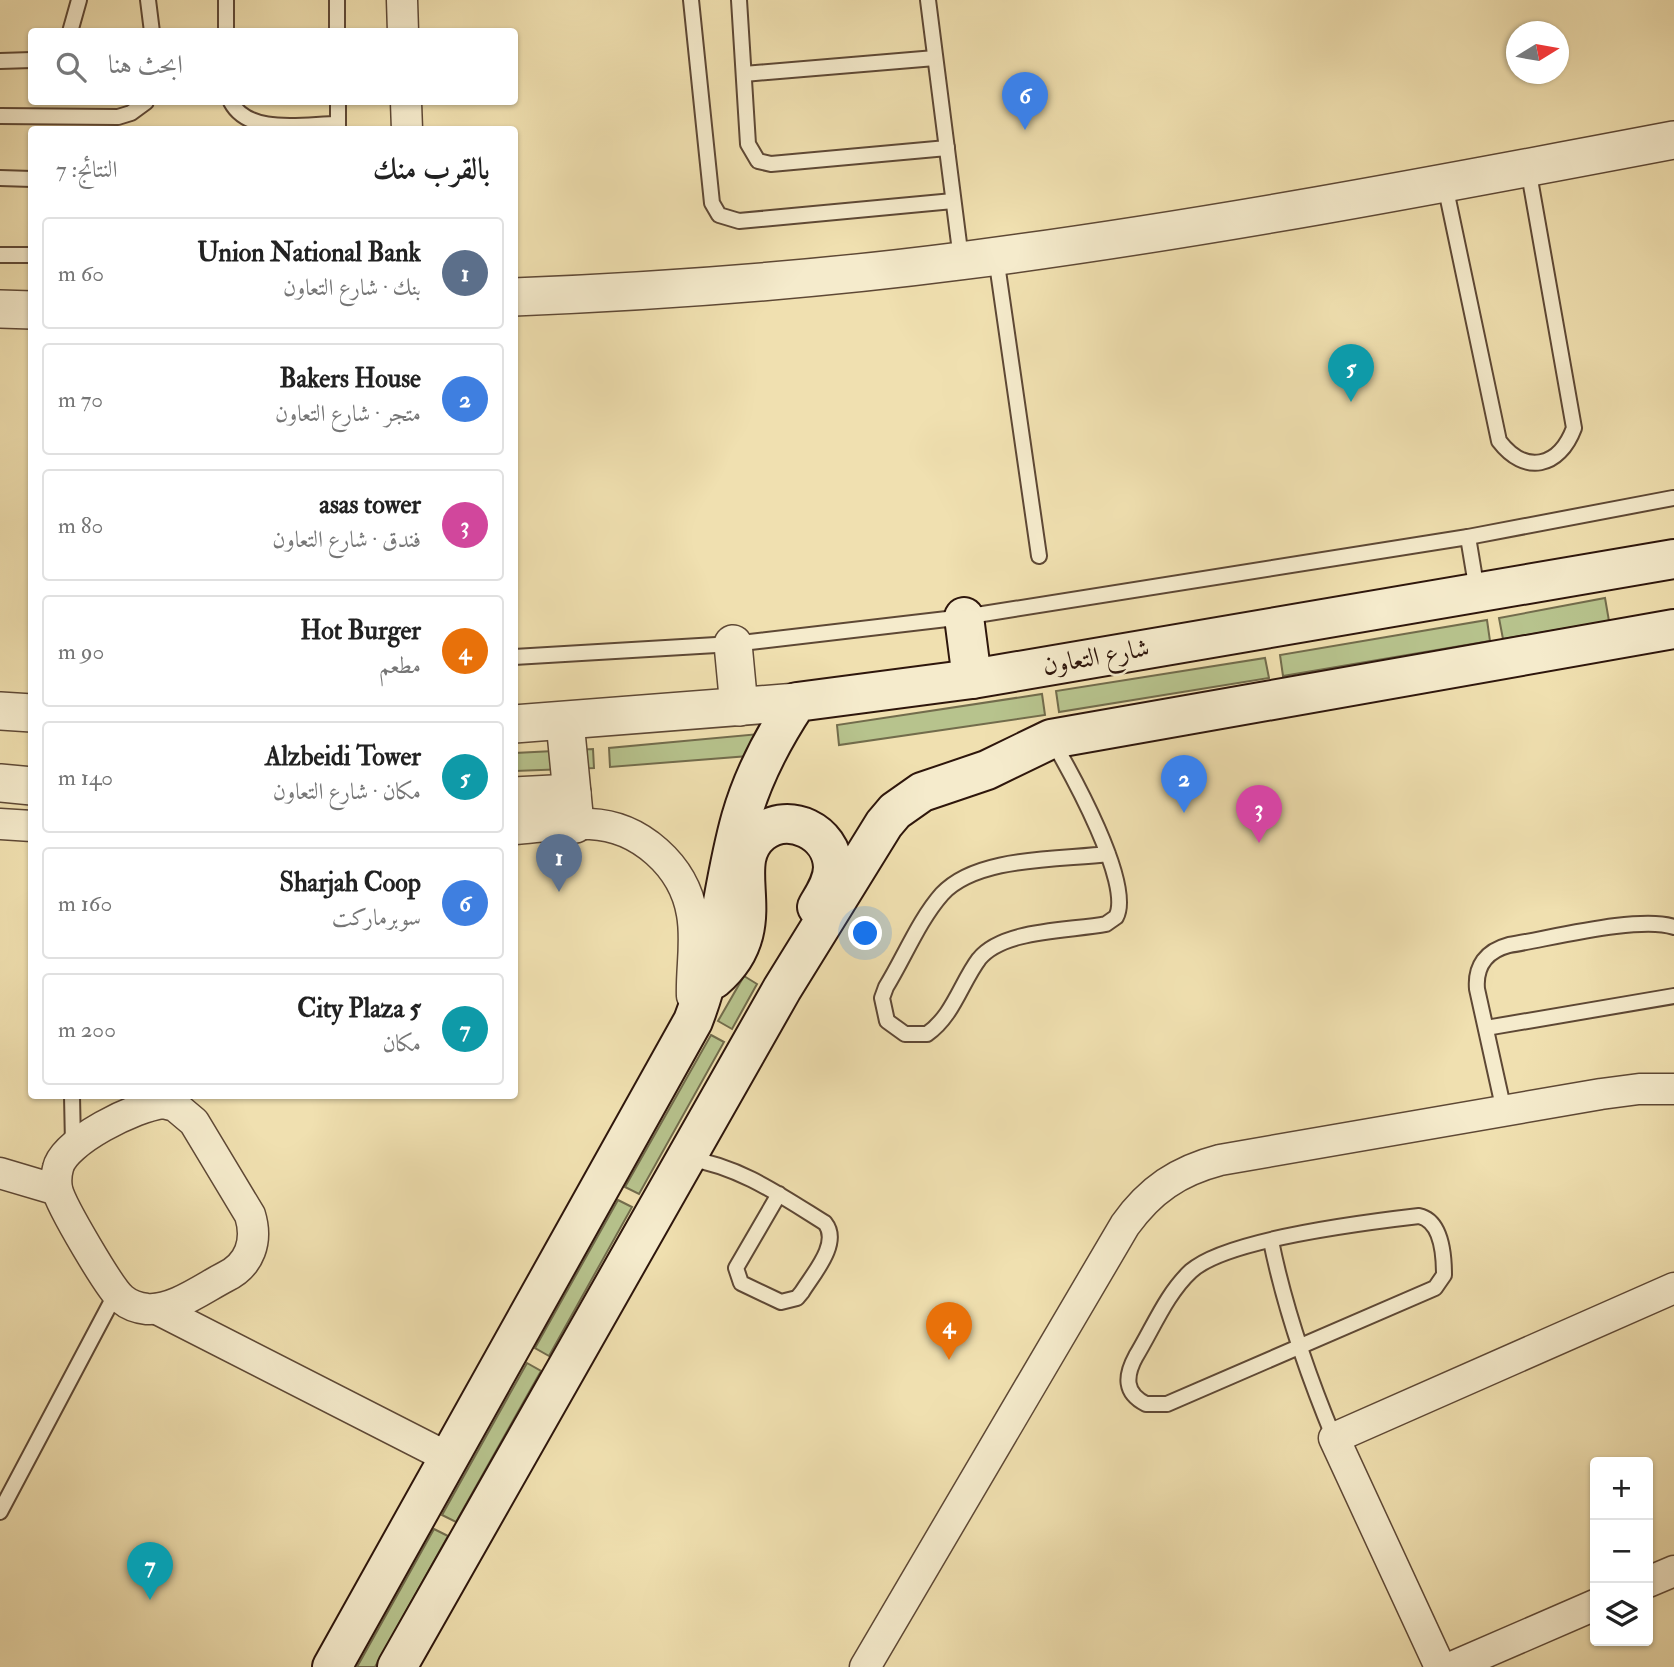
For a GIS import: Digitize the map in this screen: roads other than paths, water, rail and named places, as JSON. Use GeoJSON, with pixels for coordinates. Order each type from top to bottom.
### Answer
{"type":"FeatureCollection","features":[{"type":"Feature","properties":{"kind":"main road","name":"شارع التعاون"},"geometry":{"type":"LineString","coordinates":[[797,702],[972,679],[1674,559]]}},
{"type":"Feature","properties":{"kind":"main road"},"geometry":{"type":"LineString","coordinates":[[964,617],[972,679]]}},
{"type":"Feature","properties":{"kind":"main road"},"geometry":{"type":"LineString","coordinates":[[397,1667],[782,989],[875,838],[895,811],[922,792],[987,770],[1051,739],[1674,629]]}},
{"type":"Feature","properties":{"kind":"main road"},"geometry":{"type":"LineString","coordinates":[[1629,637],[1674,647]]}},
{"type":"Feature","properties":{"kind":"main road"},"geometry":{"type":"LineString","coordinates":[[699,1004],[741,817],[766,752],[797,702]]}},
{"type":"Feature","properties":{"kind":"main road"},"geometry":{"type":"LineString","coordinates":[[332,1667],[699,1004],[735,960],[743,943],[749,905],[744,871],[752,844],[761,833],[775,826],[789,824],[815,833],[825,842],[833,867],[831,880],[803,933],[782,989]]}},
{"type":"Feature","properties":{"kind":"street"},"geometry":{"type":"LineString","coordinates":[[402,0],[403,28]]}},
{"type":"Feature","properties":{"kind":"street"},"geometry":{"type":"LineString","coordinates":[[406,105],[407,126]]}},
{"type":"Feature","properties":{"kind":"street"},"geometry":{"type":"LineString","coordinates":[[518,297],[688,287],[978,258],[1240,219],[1674,140]]}},
{"type":"Feature","properties":{"kind":"street"},"geometry":{"type":"LineString","coordinates":[[0,309],[28,310]]}},
{"type":"Feature","properties":{"kind":"street"},"geometry":{"type":"LineString","coordinates":[[733,644],[739,707]]}},
{"type":"Feature","properties":{"kind":"street","name":"شارع التعاون"},"geometry":{"type":"LineString","coordinates":[[518,724],[797,702]]}},
{"type":"Feature","properties":{"kind":"street"},"geometry":{"type":"LineString","coordinates":[[0,711],[28,713]]}},
{"type":"Feature","properties":{"kind":"street"},"geometry":{"type":"LineString","coordinates":[[565,722],[574,808]]}},
{"type":"Feature","properties":{"kind":"street"},"geometry":{"type":"LineString","coordinates":[[0,783],[28,786]]}},
{"type":"Feature","properties":{"kind":"street"},"geometry":{"type":"LineString","coordinates":[[518,797],[574,808],[592,824],[627,833],[657,851],[679,879],[687,895],[694,930],[699,1004]]}},
{"type":"Feature","properties":{"kind":"street"},"geometry":{"type":"LineString","coordinates":[[518,828],[574,808]]}},
{"type":"Feature","properties":{"kind":"street"},"geometry":{"type":"LineString","coordinates":[[0,824],[28,826]]}},
{"type":"Feature","properties":{"kind":"street"},"geometry":{"type":"LineString","coordinates":[[865,1667],[1125,1225],[1156,1189],[1197,1166],[1220,1160],[1639,1089],[1674,1089]]}},
{"type":"Feature","properties":{"kind":"street"},"geometry":{"type":"LineString","coordinates":[[150,1105],[175,1106],[194,1122],[250,1215],[253,1242],[241,1267],[168,1306],[157,1309],[134,1307],[116,1293],[57,1190],[58,1165],[73,1144],[150,1105]]}},
{"type":"Feature","properties":{"kind":"street"},"geometry":{"type":"LineString","coordinates":[[0,1172],[57,1190]]}},
{"type":"Feature","properties":{"kind":"street"},"geometry":{"type":"LineString","coordinates":[[1440,1667],[1334,1438],[1674,1288]]}},
{"type":"Feature","properties":{"kind":"street"},"geometry":{"type":"LineString","coordinates":[[157,1309],[449,1458]]}},
{"type":"Feature","properties":{"kind":"street"},"geometry":{"type":"LineString","coordinates":[[1653,1580],[1674,1571]]}},
{"type":"Feature","properties":{"kind":"street"},"geometry":{"type":"LineString","coordinates":[[1452,1667],[1590,1607]]}},
{"type":"Feature","properties":{"kind":"lane"},"geometry":{"type":"LineString","coordinates":[[71,28],[79,0]]}},
{"type":"Feature","properties":{"kind":"lane"},"geometry":{"type":"LineString","coordinates":[[148,0],[152,28]]}},
{"type":"Feature","properties":{"kind":"lane"},"geometry":{"type":"LineString","coordinates":[[226,0],[226,28]]}},
{"type":"Feature","properties":{"kind":"lane"},"geometry":{"type":"LineString","coordinates":[[337,0],[337,28]]}},
{"type":"Feature","properties":{"kind":"lane"},"geometry":{"type":"LineString","coordinates":[[691,0],[712,203],[719,215],[739,221],[953,201]]}},
{"type":"Feature","properties":{"kind":"lane"},"geometry":{"type":"LineString","coordinates":[[739,0],[749,150],[764,164],[947,148]]}},
{"type":"Feature","properties":{"kind":"lane"},"geometry":{"type":"LineString","coordinates":[[928,0],[953,201],[978,258],[1039,556]]}},
{"type":"Feature","properties":{"kind":"lane"},"geometry":{"type":"LineString","coordinates":[[744,74],[936,58]]}},
{"type":"Feature","properties":{"kind":"lane"},"geometry":{"type":"LineString","coordinates":[[0,61],[28,60]]}},
{"type":"Feature","properties":{"kind":"lane"},"geometry":{"type":"LineString","coordinates":[[0,116],[118,117],[131,113],[142,105]]}},
{"type":"Feature","properties":{"kind":"lane"},"geometry":{"type":"LineString","coordinates":[[232,105],[239,114],[256,123],[318,126]]}},
{"type":"Feature","properties":{"kind":"lane"},"geometry":{"type":"LineString","coordinates":[[338,105],[338,126]]}},
{"type":"Feature","properties":{"kind":"lane"},"geometry":{"type":"LineString","coordinates":[[1445,183],[1499,441],[1509,454],[1524,462],[1541,463],[1557,456],[1568,444],[1574,428],[1528,168]]}},
{"type":"Feature","properties":{"kind":"lane"},"geometry":{"type":"LineString","coordinates":[[0,178],[28,179]]}},
{"type":"Feature","properties":{"kind":"lane"},"geometry":{"type":"LineString","coordinates":[[0,255],[28,255]]}},
{"type":"Feature","properties":{"kind":"lane"},"geometry":{"type":"LineString","coordinates":[[518,657],[733,644],[964,617],[1468,537],[1673,498]]}},
{"type":"Feature","properties":{"kind":"lane"},"geometry":{"type":"LineString","coordinates":[[1468,537],[1477,593]]}},
{"type":"Feature","properties":{"kind":"lane"},"geometry":{"type":"LineString","coordinates":[[1051,739],[1077,784],[1108,854],[1120,906],[1112,920],[1014,938],[995,946],[979,960],[944,1018],[927,1034],[905,1034],[887,1020],[883,998],[886,987],[940,897],[958,881],[992,867],[1108,854]]}},
{"type":"Feature","properties":{"kind":"lane"},"geometry":{"type":"LineString","coordinates":[[1504,1111],[1476,979],[1483,960],[1500,947],[1640,924],[1663,923],[1674,927]]}},
{"type":"Feature","properties":{"kind":"lane"},"geometry":{"type":"LineString","coordinates":[[1486,1028],[1674,996]]}},
{"type":"Feature","properties":{"kind":"lane"},"geometry":{"type":"LineString","coordinates":[[72,1099],[73,1144]]}},
{"type":"Feature","properties":{"kind":"lane"},"geometry":{"type":"LineString","coordinates":[[686,1158],[725,1166],[779,1194],[825,1223],[831,1238],[802,1292],[797,1298],[781,1302],[741,1283],[736,1268],[779,1194]]}},
{"type":"Feature","properties":{"kind":"lane"},"geometry":{"type":"LineString","coordinates":[[1419,1216],[1431,1221],[1438,1232],[1444,1275],[1435,1289],[1298,1347],[1167,1404],[1146,1404],[1137,1400],[1127,1382],[1130,1366],[1181,1280],[1207,1259],[1222,1252],[1271,1241],[1419,1216]]}},
{"type":"Feature","properties":{"kind":"lane"},"geometry":{"type":"LineString","coordinates":[[1271,1241],[1282,1295],[1298,1347],[1334,1438]]}},
{"type":"Feature","properties":{"kind":"lane"},"geometry":{"type":"LineString","coordinates":[[0,1512],[116,1293]]}},
{"type":"Feature","properties":{"kind":"place","name":"Sharjah Coop"},"geometry":{"type":"Point","coordinates":[1025,130]}},
{"type":"Feature","properties":{"kind":"place","name":"Alzbeidi Tower"},"geometry":{"type":"Point","coordinates":[1351,402]}},
{"type":"Feature","properties":{"kind":"place","name":"Bakers House"},"geometry":{"type":"Point","coordinates":[1184,813]}},
{"type":"Feature","properties":{"kind":"place","name":"asas tower"},"geometry":{"type":"Point","coordinates":[1259,843]}},
{"type":"Feature","properties":{"kind":"place","name":"Union National Bank"},"geometry":{"type":"Point","coordinates":[559,892]}},
{"type":"Feature","properties":{"kind":"place","name":"Hot Burger"},"geometry":{"type":"Point","coordinates":[949,1360]}},
{"type":"Feature","properties":{"kind":"place","name":"City Plaza 5"},"geometry":{"type":"Point","coordinates":[150,1600]}}]}
